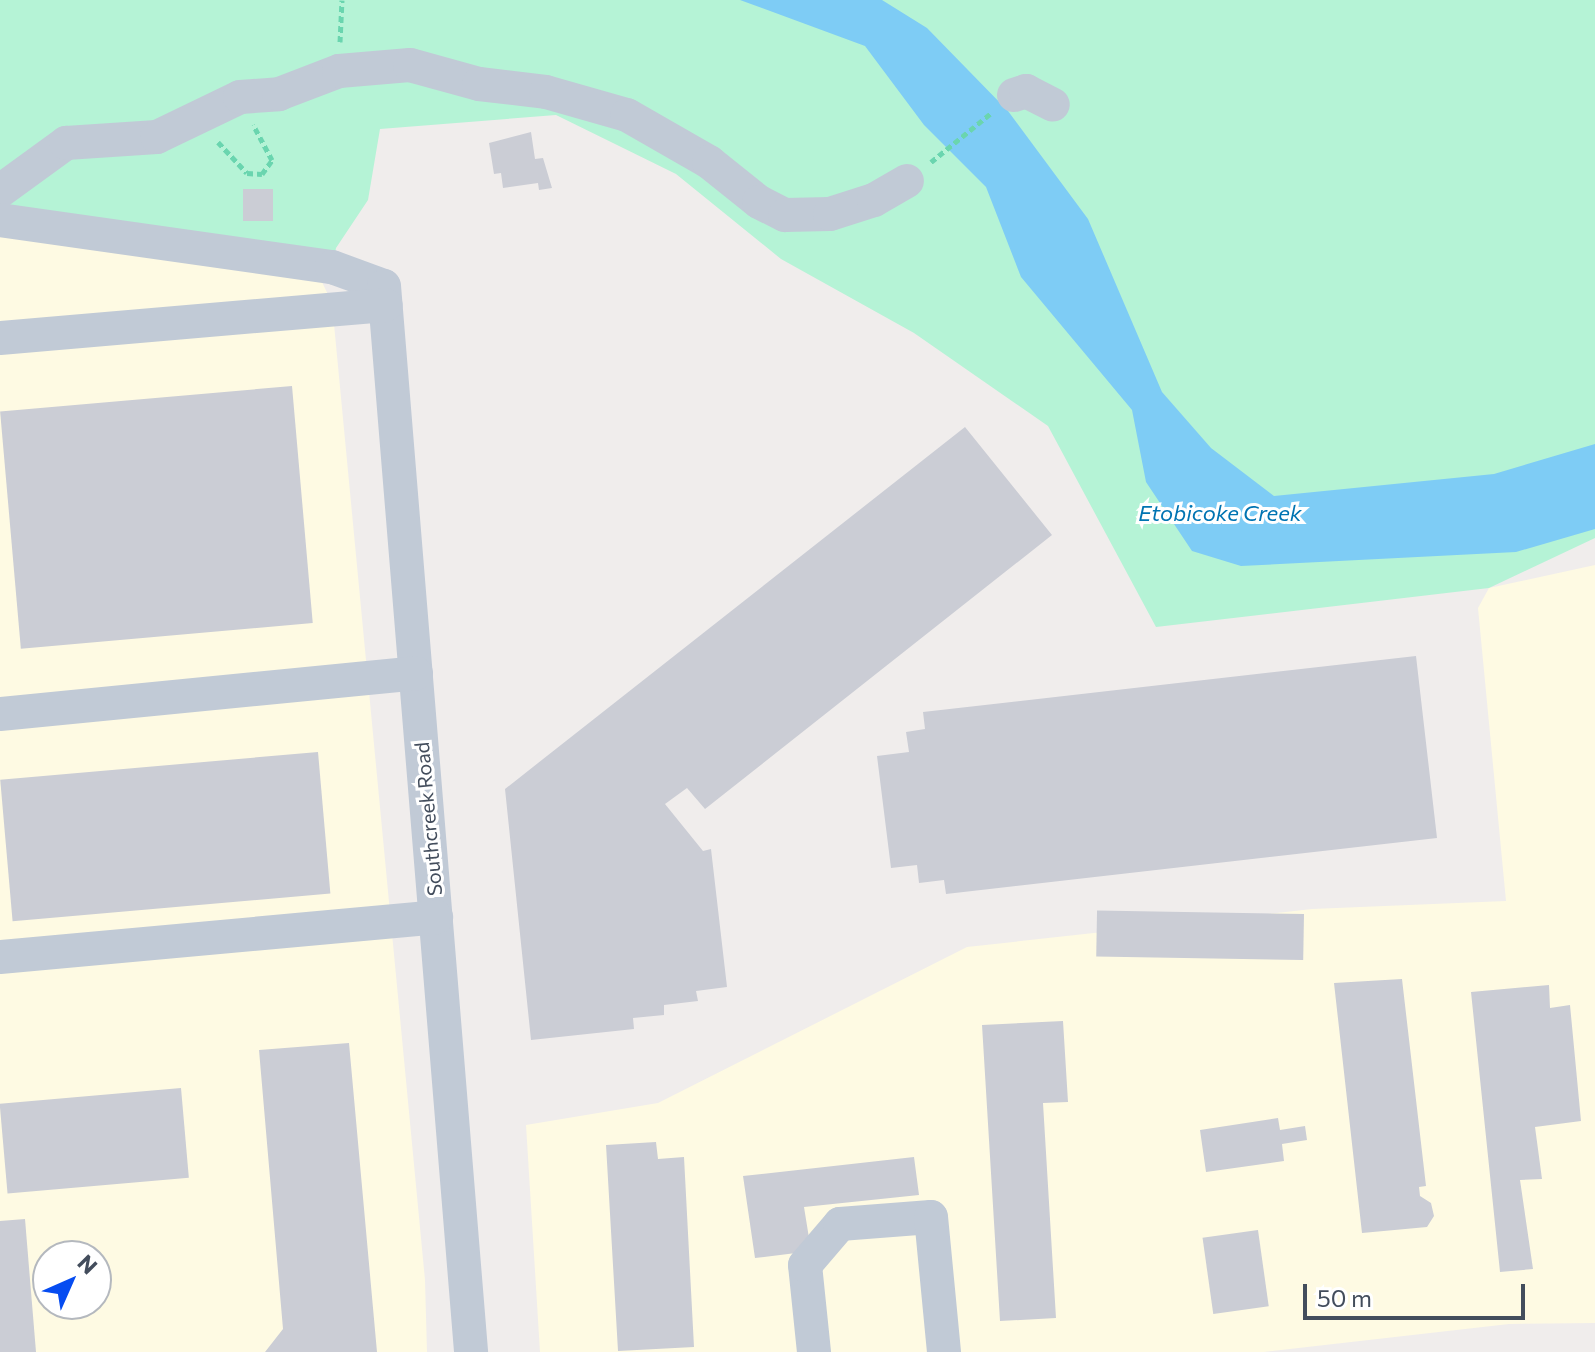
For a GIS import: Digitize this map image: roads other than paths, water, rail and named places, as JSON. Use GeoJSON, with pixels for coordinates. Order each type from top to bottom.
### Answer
{"type":"FeatureCollection","features":[{"type":"Feature","properties":{"kind":"street"},"geometry":{"type":"LineString","coordinates":[[0,191],[66,143],[157,137],[240,97],[279,94],[339,71],[410,65],[479,84],[546,92],[627,115],[709,162],[759,202],[785,215],[830,214],[874,200],[907,181]]}},
{"type":"Feature","properties":{"kind":"street"},"geometry":{"type":"LineString","coordinates":[[1014,95],[1026,91],[1053,105]]}},
{"type":"Feature","properties":{"kind":"street"},"geometry":{"type":"LineString","coordinates":[[0,220],[332,267],[385,296]]}},
{"type":"Feature","properties":{"kind":"street"},"geometry":{"type":"LineString","coordinates":[[0,338],[385,296]]}},
{"type":"Feature","properties":{"kind":"street","name":"Southcreek Road"},"geometry":{"type":"LineString","coordinates":[[385,296],[471,1352]]}},
{"type":"Feature","properties":{"kind":"street"},"geometry":{"type":"LineString","coordinates":[[0,714],[416,673]]}},
{"type":"Feature","properties":{"kind":"street"},"geometry":{"type":"LineString","coordinates":[[0,957],[436,917]]}},
{"type":"Feature","properties":{"kind":"street"},"geometry":{"type":"LineString","coordinates":[[814,1352],[805,1265],[840,1224],[931,1217],[944,1352]]}},
{"type":"Feature","properties":{"kind":"water","name":"Etobicoke Creek"},"geometry":{"type":"Polygon","coordinates":[[[740,0],[882,0],[927,28],[1008,111],[1088,219],[1162,392],[1211,448],[1274,496],[1494,474],[1595,444],[1595,529],[1516,552],[1241,566],[1192,551],[1146,482],[1132,410],[1021,277],[986,187],[924,125],[865,46],[740,0]]]}}]}
